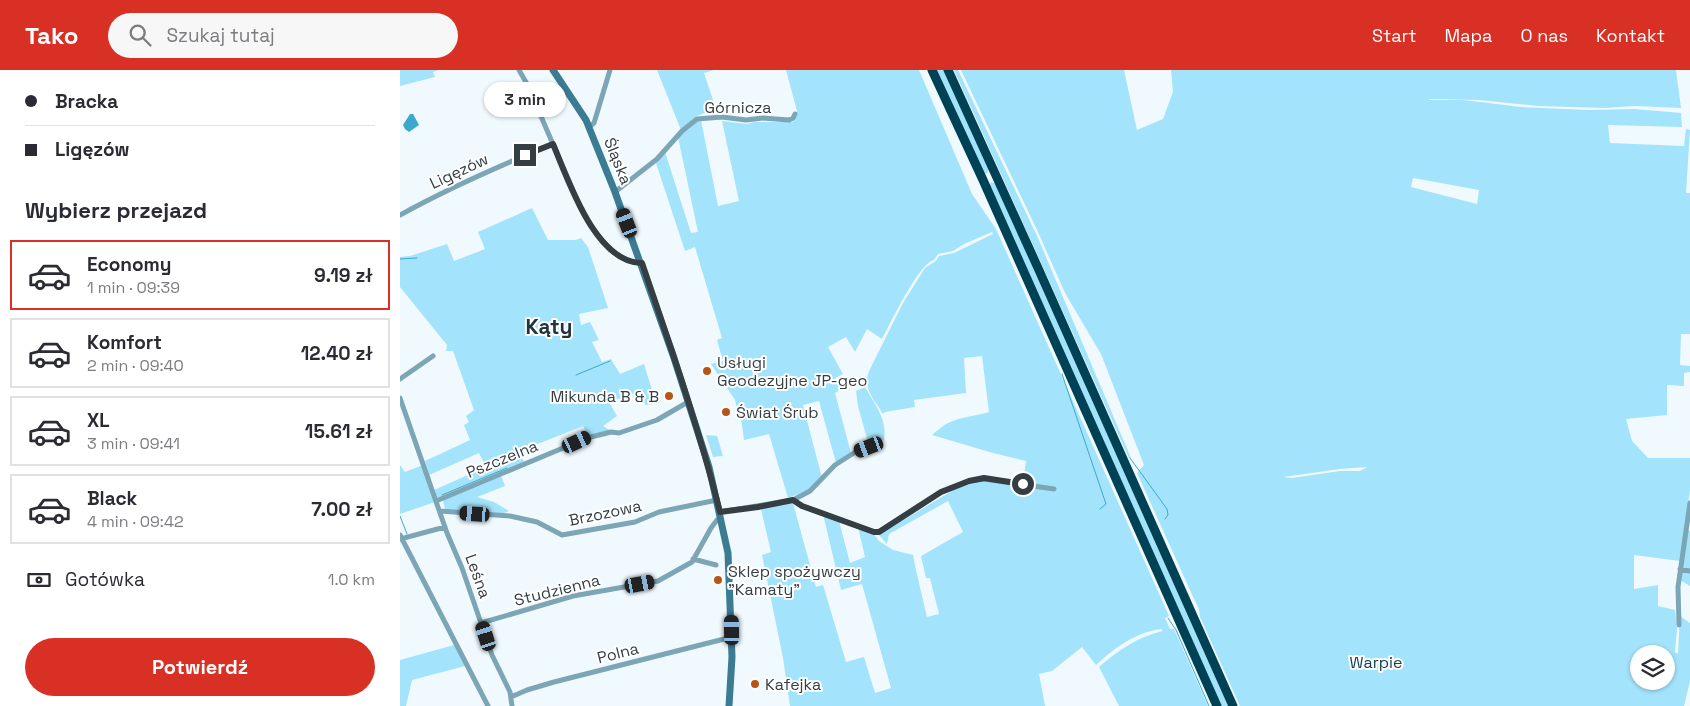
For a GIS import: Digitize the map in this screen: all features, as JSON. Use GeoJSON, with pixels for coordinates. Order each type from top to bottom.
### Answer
{"type":"FeatureCollection","features":[{"type":"Feature","properties":{"kind":"highway"},"geometry":{"type":"LineString","coordinates":[[932,70],[1217,706]]}},
{"type":"Feature","properties":{"kind":"highway"},"geometry":{"type":"LineString","coordinates":[[948,70],[1232,706]]}},
{"type":"Feature","properties":{"kind":"main road","name":"Śląska"},"geometry":{"type":"LineString","coordinates":[[553,70],[581,110],[590,127],[642,263],[708,467],[728,553],[732,637],[729,706]]}},
{"type":"Feature","properties":{"kind":"street"},"geometry":{"type":"LineString","coordinates":[[519,70],[528,84],[590,226],[610,249],[623,258],[642,263]]}},
{"type":"Feature","properties":{"kind":"street"},"geometry":{"type":"LineString","coordinates":[[590,127],[594,123],[610,70]]}},
{"type":"Feature","properties":{"kind":"street","name":"Górnicza"},"geometry":{"type":"LineString","coordinates":[[615,192],[657,160],[682,131],[697,119],[722,117],[746,120],[763,118],[789,120],[794,118],[795,114]]}},
{"type":"Feature","properties":{"kind":"street","name":"Ligęzów"},"geometry":{"type":"LineString","coordinates":[[400,215],[462,183],[553,144]]}},
{"type":"Feature","properties":{"kind":"street"},"geometry":{"type":"LineString","coordinates":[[400,379],[433,356]]}},
{"type":"Feature","properties":{"kind":"street","name":"Leśna"},"geometry":{"type":"LineString","coordinates":[[400,398],[445,527],[457,553],[492,655],[511,698],[512,706]]}},
{"type":"Feature","properties":{"kind":"street","name":"Pszczelna"},"geometry":{"type":"LineString","coordinates":[[436,501],[587,438],[611,432],[619,433],[656,420],[688,402]]}},
{"type":"Feature","properties":{"kind":"street"},"geometry":{"type":"LineString","coordinates":[[720,515],[793,500],[810,491],[835,465],[857,451],[869,447]]}},
{"type":"Feature","properties":{"kind":"street"},"geometry":{"type":"LineString","coordinates":[[793,500],[802,506],[874,532],[879,532],[941,492],[969,481],[984,478],[1054,489]]}},
{"type":"Feature","properties":{"kind":"street","name":"Brzozowa"},"geometry":{"type":"LineString","coordinates":[[440,511],[510,516],[537,522],[562,535],[635,522],[659,512],[717,500]]}},
{"type":"Feature","properties":{"kind":"street"},"geometry":{"type":"LineString","coordinates":[[1679,625],[1678,587],[1690,503]]}},
{"type":"Feature","properties":{"kind":"street","name":"Studzienna"},"geometry":{"type":"LineString","coordinates":[[481,623],[573,596],[658,581],[693,560],[720,515]]}},
{"type":"Feature","properties":{"kind":"street"},"geometry":{"type":"LineString","coordinates":[[445,527],[401,538],[488,706]]}},
{"type":"Feature","properties":{"kind":"street"},"geometry":{"type":"LineString","coordinates":[[693,560],[716,565]]}},
{"type":"Feature","properties":{"kind":"street"},"geometry":{"type":"LineString","coordinates":[[1680,569],[1690,571]]}},
{"type":"Feature","properties":{"kind":"street","name":"Polna"},"geometry":{"type":"LineString","coordinates":[[511,698],[527,690],[554,682],[732,637]]}},
{"type":"Feature","properties":{"kind":"green space"},"geometry":{"type":"Polygon","coordinates":[[[400,70],[439,70],[433,72],[435,77],[400,86],[400,70]]]}},
{"type":"Feature","properties":{"kind":"green space"},"geometry":{"type":"Polygon","coordinates":[[[657,70],[714,70],[704,73],[718,115],[709,111],[697,116],[681,130],[657,70]]]}},
{"type":"Feature","properties":{"kind":"green space"},"geometry":{"type":"Polygon","coordinates":[[[786,70],[919,70],[972,194],[996,229],[1169,616],[1165,618],[1170,629],[1174,629],[1208,706],[1119,706],[1099,667],[1129,645],[1163,631],[1161,629],[1134,637],[1111,652],[1096,665],[1082,647],[1052,671],[1039,674],[1045,706],[790,706],[783,658],[762,555],[771,552],[761,509],[787,502],[793,503],[816,587],[823,585],[846,662],[864,657],[875,693],[891,688],[862,584],[841,590],[823,514],[839,521],[850,563],[865,557],[858,527],[873,533],[879,541],[893,550],[913,555],[927,617],[939,614],[930,578],[926,578],[921,556],[963,532],[948,501],[889,534],[887,544],[877,533],[887,530],[955,489],[979,481],[1023,482],[1026,461],[932,435],[948,423],[989,412],[982,356],[964,358],[966,393],[914,400],[915,407],[885,412],[883,414],[870,393],[867,382],[870,369],[903,303],[925,268],[936,261],[939,256],[954,253],[993,234],[992,232],[953,251],[938,254],[920,272],[882,339],[867,329],[855,352],[846,337],[828,347],[843,374],[835,378],[842,389],[835,393],[851,453],[836,463],[819,401],[803,405],[822,478],[809,490],[788,498],[769,434],[744,440],[741,418],[739,417],[735,400],[711,364],[723,361],[717,340],[722,338],[695,247],[685,251],[656,163],[665,152],[691,233],[698,232],[678,137],[693,123],[701,120],[718,206],[739,201],[722,121],[747,124],[754,122],[793,122],[797,111],[786,70]]]}},
{"type":"Feature","properties":{"kind":"green space"},"geometry":{"type":"Polygon","coordinates":[[[935,70],[944,70],[989,168],[987,174],[981,171],[935,70]]]}},
{"type":"Feature","properties":{"kind":"green space"},"geometry":{"type":"Polygon","coordinates":[[[954,70],[958,70],[1038,238],[1131,458],[1129,458],[954,70]]]}},
{"type":"Feature","properties":{"kind":"green space","name":"Warpie"},"geometry":{"type":"Polygon","coordinates":[[[961,70],[1124,70],[1137,130],[1163,119],[1173,92],[1171,70],[1676,70],[1681,108],[1538,106],[1479,100],[1429,99],[1464,100],[1521,107],[1589,110],[1634,109],[1681,113],[1682,127],[1608,125],[1610,143],[1684,146],[1686,129],[1690,130],[1686,193],[1690,193],[1690,334],[1681,334],[1680,365],[1690,366],[1690,372],[1684,373],[1684,386],[1667,385],[1667,415],[1626,419],[1632,441],[1648,458],[1690,458],[1690,490],[1680,561],[1634,555],[1634,589],[1658,585],[1658,606],[1675,610],[1677,629],[1675,652],[1678,654],[1680,616],[1690,623],[1690,681],[1684,706],[1240,706],[1200,617],[1199,609],[1137,473],[1144,465],[1101,354],[1065,293],[961,70]],[[1413,178],[1411,187],[1477,204],[1479,190],[1413,178]],[[1367,467],[1283,477],[1292,478],[1340,471],[1360,471],[1367,467]]]}},
{"type":"Feature","properties":{"kind":"green space"},"geometry":{"type":"Polygon","coordinates":[[[991,182],[996,184],[1228,706],[1220,706],[989,188],[991,182]]]}},
{"type":"Feature","properties":{"kind":"green space"},"geometry":{"type":"Polygon","coordinates":[[[532,208],[548,240],[576,240],[581,238],[588,247],[608,308],[579,314],[581,325],[590,322],[599,340],[592,342],[602,362],[611,359],[620,374],[644,364],[656,403],[646,405],[635,393],[609,402],[617,416],[603,426],[611,431],[588,436],[583,426],[520,451],[524,462],[437,497],[434,490],[486,467],[479,453],[429,475],[425,461],[470,440],[464,425],[469,422],[466,416],[474,410],[453,351],[446,351],[447,345],[400,287],[400,257],[410,256],[447,244],[454,261],[485,249],[478,232],[532,208]]]}},
{"type":"Feature","properties":{"kind":"green space"},"geometry":{"type":"Polygon","coordinates":[[[865,387],[879,412],[885,433],[884,440],[869,446],[858,406],[856,391],[865,387]]]}},
{"type":"Feature","properties":{"kind":"green space"},"geometry":{"type":"Polygon","coordinates":[[[706,435],[717,436],[723,456],[713,457],[706,435]]]}},
{"type":"Feature","properties":{"kind":"green space"},"geometry":{"type":"Polygon","coordinates":[[[400,465],[405,472],[423,465],[435,502],[400,514],[400,465]]]}},
{"type":"Feature","properties":{"kind":"green space"},"geometry":{"type":"Polygon","coordinates":[[[501,475],[505,486],[477,497],[494,502],[509,511],[502,514],[445,510],[443,500],[501,475]]]}},
{"type":"Feature","properties":{"kind":"green space"},"geometry":{"type":"Polygon","coordinates":[[[1688,530],[1690,531],[1690,586],[1680,580],[1688,530]]]}},
{"type":"Feature","properties":{"kind":"green space"},"geometry":{"type":"Polygon","coordinates":[[[454,645],[465,666],[412,680],[406,706],[400,706],[400,660],[454,645]]]}},
{"type":"Feature","properties":{"kind":"shaded area"},"geometry":{"type":"Polygon","coordinates":[[[410,114],[413,114],[419,125],[409,132],[403,125],[410,114]]]}},
{"type":"Feature","properties":{"kind":"waterway"},"geometry":{"type":"LineString","coordinates":[[400,259],[417,258]]}},
{"type":"Feature","properties":{"kind":"waterway"},"geometry":{"type":"LineString","coordinates":[[576,375],[610,361]]}},
{"type":"Feature","properties":{"kind":"waterway"},"geometry":{"type":"LineString","coordinates":[[1062,374],[1106,504],[1100,509]]}},
{"type":"Feature","properties":{"kind":"waterway"},"geometry":{"type":"LineString","coordinates":[[1130,458],[1167,509],[1168,515],[1165,519]]}},
{"type":"Feature","properties":{"kind":"waterway"},"geometry":{"type":"LineString","coordinates":[[442,495],[507,468]]}},
{"type":"Feature","properties":{"kind":"waterway"},"geometry":{"type":"LineString","coordinates":[[400,516],[407,534]]}},
{"type":"Feature","properties":{"kind":"waterway"},"geometry":{"type":"LineString","coordinates":[[1168,618],[1176,630],[1209,706]]}},
{"type":"Feature","properties":{"kind":"place","name":"Usługi Geodezyjne JP-geo"},"geometry":{"type":"Point","coordinates":[707,371]}},
{"type":"Feature","properties":{"kind":"place","name":"Mikunda B & B"},"geometry":{"type":"Point","coordinates":[669,396]}},
{"type":"Feature","properties":{"kind":"place","name":"Świat Śrub"},"geometry":{"type":"Point","coordinates":[726,412]}},
{"type":"Feature","properties":{"kind":"place","name":"Sklep spożywczy \"Kamaty\""},"geometry":{"type":"Point","coordinates":[718,580]}},
{"type":"Feature","properties":{"kind":"place","name":"Kafejka"},"geometry":{"type":"Point","coordinates":[755,684]}},
{"type":"Feature","properties":{"kind":"district","name":"Kąty"},"geometry":{"type":"Point","coordinates":[549,326]}},
{"type":"Feature","properties":{"kind":"route"},"geometry":{"type":"LineString","coordinates":[[525,155],[553,144],[581,209],[598,237],[623,258],[642,263],[688,402],[720,512],[793,500],[802,506],[874,532],[879,532],[941,492],[969,481],[984,478],[1023,484]]}}]}
